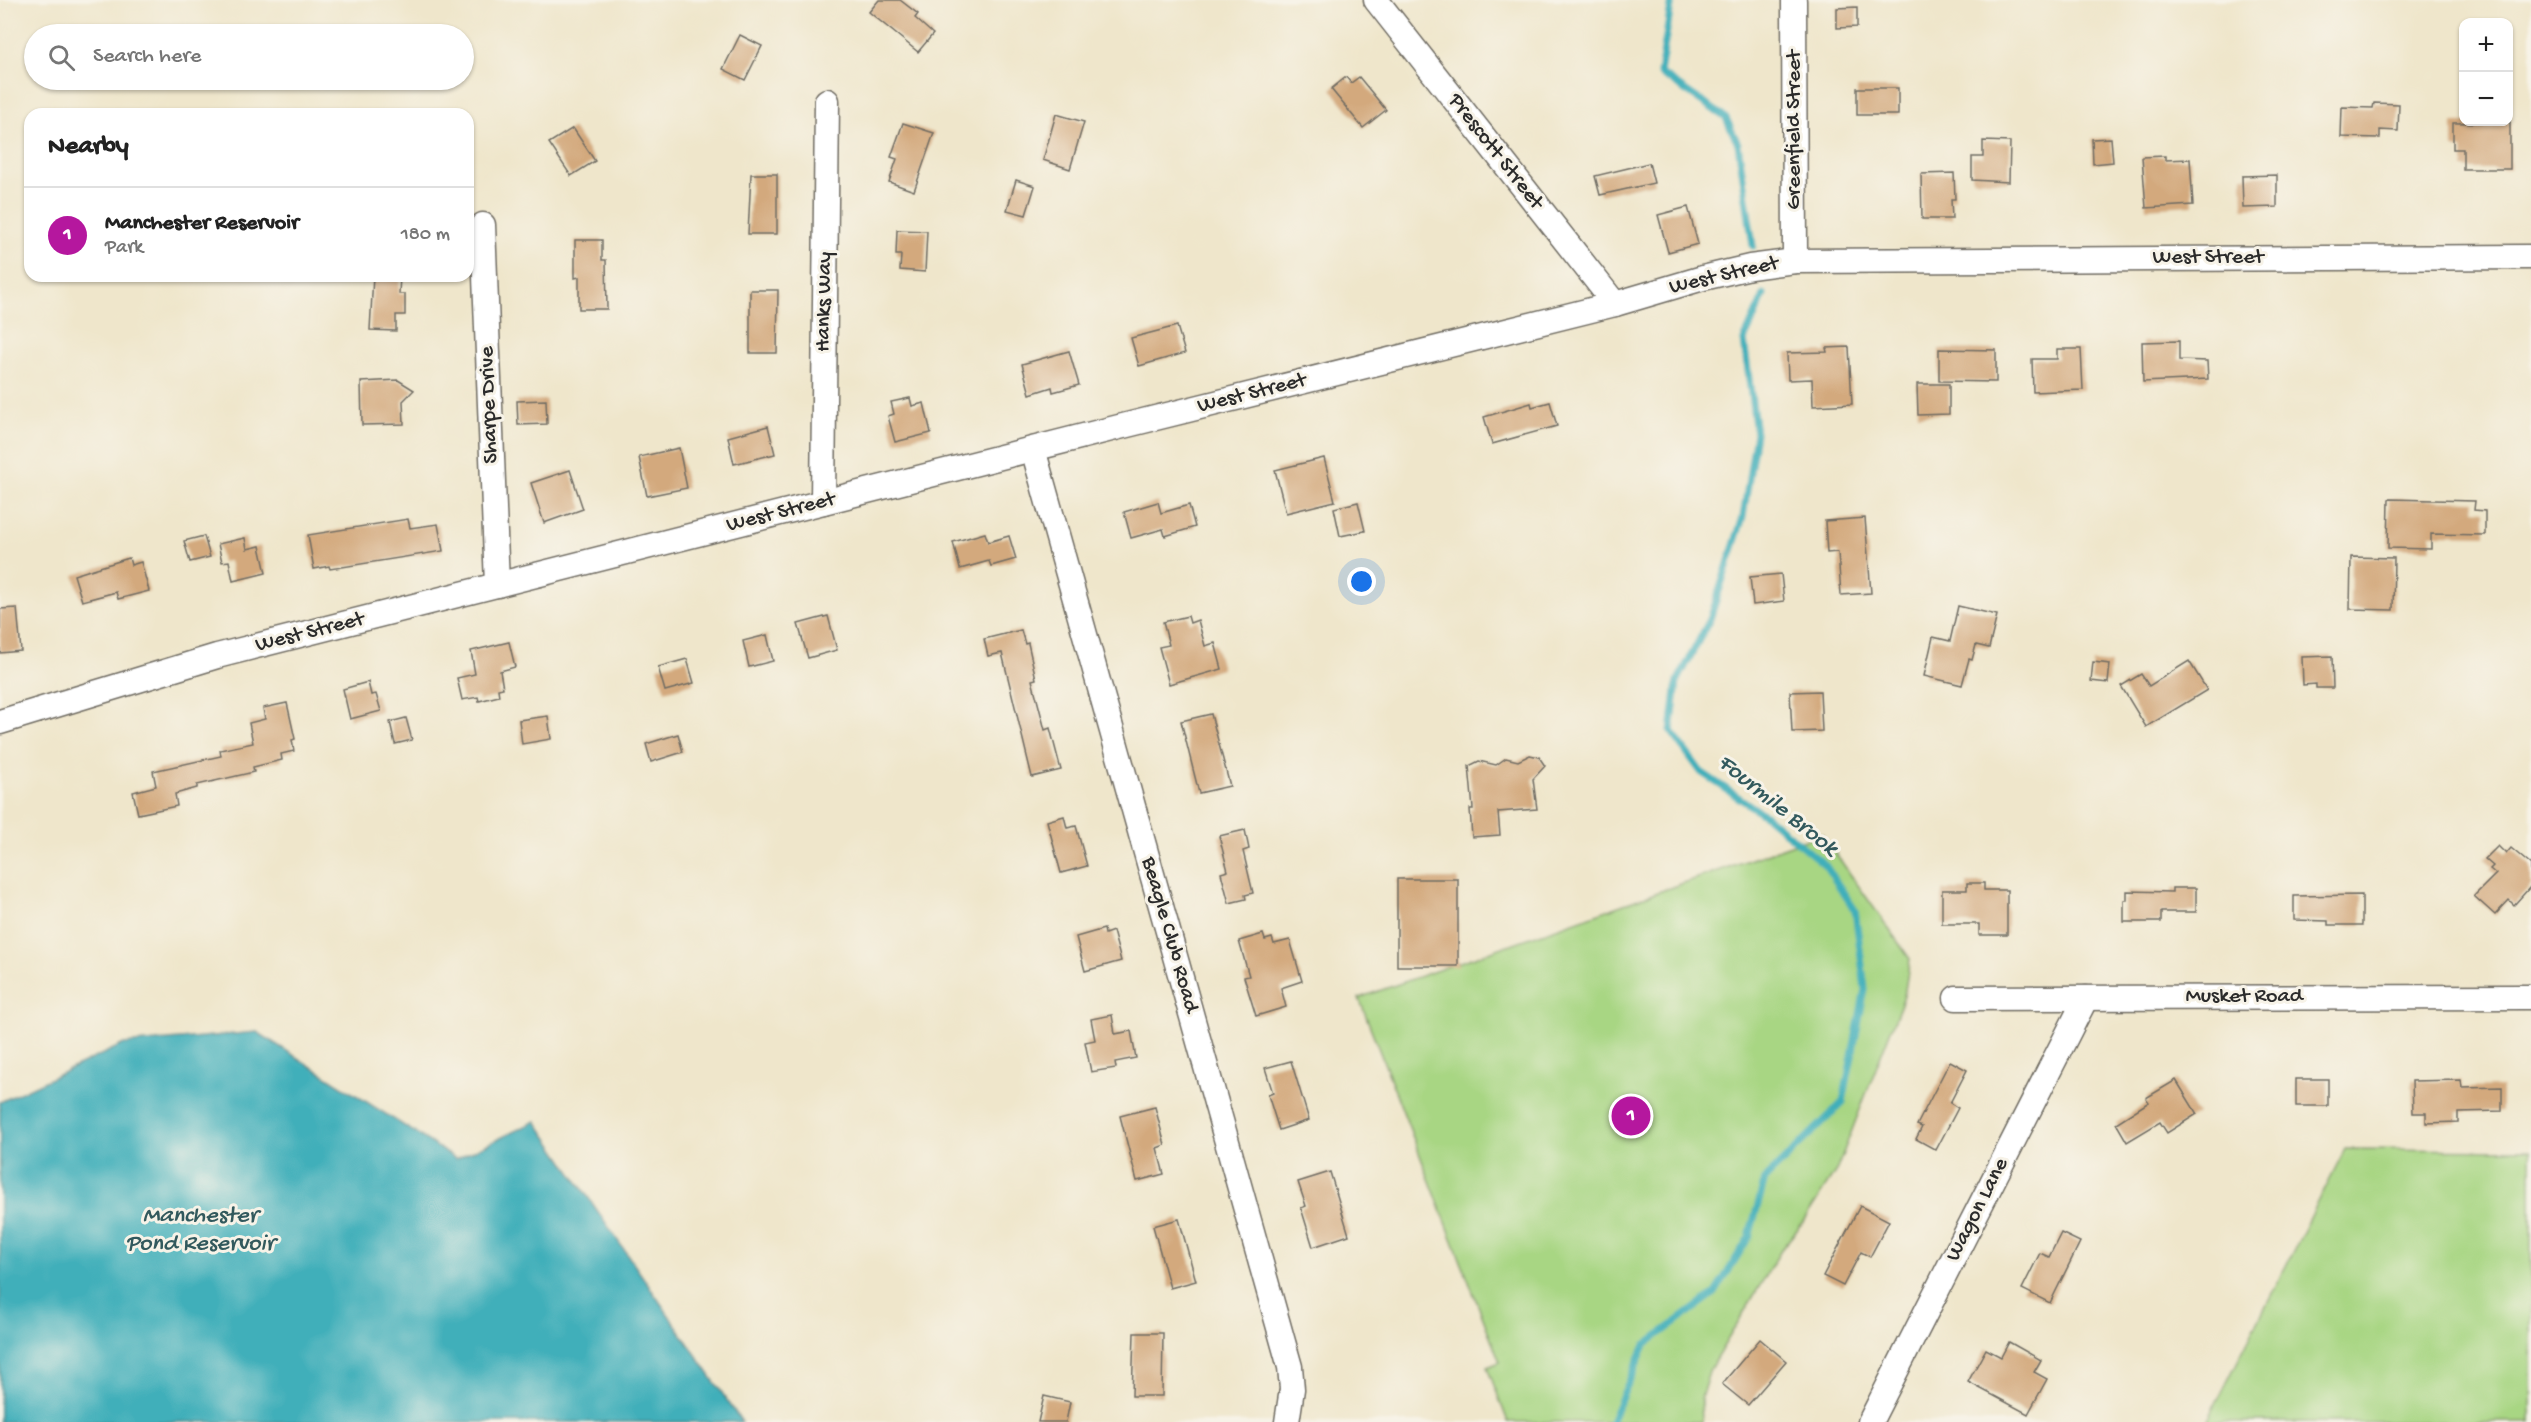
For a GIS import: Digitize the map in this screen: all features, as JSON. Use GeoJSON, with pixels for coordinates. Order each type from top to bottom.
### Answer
{"type":"FeatureCollection","features":[{"type":"Feature","properties":{"kind":"street","name":"Prescott Street"},"geometry":{"type":"LineString","coordinates":[[1376,0],[1615,304]]}},
{"type":"Feature","properties":{"kind":"street","name":"Greenfield Street"},"geometry":{"type":"LineString","coordinates":[[1794,0],[1795,261]]}},
{"type":"Feature","properties":{"kind":"street","name":"Hanks Way"},"geometry":{"type":"LineString","coordinates":[[823,502],[827,101]]}},
{"type":"Feature","properties":{"kind":"street","name":"Sharpe Drive"},"geometry":{"type":"LineString","coordinates":[[483,225],[497,585]]}},
{"type":"Feature","properties":{"kind":"street","name":"West Street"},"geometry":{"type":"LineString","coordinates":[[0,722],[217,656],[1615,304],[1750,267],[1795,261],[2531,257]]}},
{"type":"Feature","properties":{"kind":"street","name":"Beagle Club Road"},"geometry":{"type":"LineString","coordinates":[[1033,449],[1290,1367],[1292,1389],[1287,1422]]}},
{"type":"Feature","properties":{"kind":"street","name":"Musket Road"},"geometry":{"type":"LineString","coordinates":[[1956,998],[2531,997]]}},
{"type":"Feature","properties":{"kind":"street","name":"Wagon Lane"},"geometry":{"type":"LineString","coordinates":[[1870,1422],[2086,998]]}},
{"type":"Feature","properties":{"kind":"green space"},"geometry":{"type":"Polygon","coordinates":[[[1822,834],[1910,959],[1904,996],[1837,1169],[1801,1225],[1783,1247],[1710,1369],[1701,1398],[1702,1422],[1508,1422],[1487,1367],[1500,1362],[1359,998],[1822,834]]]}},
{"type":"Feature","properties":{"kind":"green space"},"geometry":{"type":"Polygon","coordinates":[[[2345,1149],[2531,1150],[2531,1422],[2207,1422],[2345,1149]]]}},
{"type":"Feature","properties":{"kind":"water","name":"Manchester Pond Reservoir"},"geometry":{"type":"Polygon","coordinates":[[[257,1032],[456,1159],[536,1121],[742,1422],[0,1422],[0,1102],[124,1044],[257,1032]]]}},
{"type":"Feature","properties":{"kind":"building"},"geometry":{"type":"Polygon","coordinates":[[[879,0],[900,0],[918,14],[915,18],[933,34],[918,52],[869,12],[879,0]]]}},
{"type":"Feature","properties":{"kind":"building"},"geometry":{"type":"Polygon","coordinates":[[[1857,7],[1857,27],[1837,28],[1837,8],[1857,7]]]}},
{"type":"Feature","properties":{"kind":"building"},"geometry":{"type":"Polygon","coordinates":[[[740,35],[762,46],[745,80],[723,69],[740,35]]]}},
{"type":"Feature","properties":{"kind":"building"},"geometry":{"type":"Polygon","coordinates":[[[1346,77],[1351,83],[1359,77],[1386,110],[1363,128],[1331,89],[1346,77]]]}},
{"type":"Feature","properties":{"kind":"building"},"geometry":{"type":"Polygon","coordinates":[[[1857,88],[1898,88],[1898,115],[1857,115],[1857,88]]]}},
{"type":"Feature","properties":{"kind":"building"},"geometry":{"type":"Polygon","coordinates":[[[2374,103],[2399,104],[2398,131],[2380,130],[2380,138],[2341,137],[2342,107],[2373,108],[2374,103]]]}},
{"type":"Feature","properties":{"kind":"building"},"geometry":{"type":"Polygon","coordinates":[[[1056,114],[1084,122],[1070,169],[1043,160],[1056,114]]]}},
{"type":"Feature","properties":{"kind":"building"},"geometry":{"type":"Polygon","coordinates":[[[903,123],[934,133],[914,191],[889,182],[897,159],[891,157],[903,123]]]}},
{"type":"Feature","properties":{"kind":"building"},"geometry":{"type":"Polygon","coordinates":[[[2453,123],[2459,123],[2459,126],[2510,126],[2510,169],[2463,169],[2463,149],[2453,149],[2453,123]]]}},
{"type":"Feature","properties":{"kind":"building"},"geometry":{"type":"Polygon","coordinates":[[[573,128],[595,161],[571,176],[549,143],[573,128]]]}},
{"type":"Feature","properties":{"kind":"building"},"geometry":{"type":"Polygon","coordinates":[[[2111,138],[2113,162],[2093,164],[2092,139],[2111,138]]]}},
{"type":"Feature","properties":{"kind":"building"},"geometry":{"type":"Polygon","coordinates":[[[1983,141],[2010,142],[2009,182],[1972,180],[1972,157],[1983,157],[1983,141]]]}},
{"type":"Feature","properties":{"kind":"building"},"geometry":{"type":"Polygon","coordinates":[[[2165,156],[2165,160],[2190,159],[2193,205],[2146,208],[2142,157],[2165,156]]]}},
{"type":"Feature","properties":{"kind":"building"},"geometry":{"type":"Polygon","coordinates":[[[1649,163],[1654,183],[1600,195],[1595,176],[1649,163]]]}},
{"type":"Feature","properties":{"kind":"building"},"geometry":{"type":"Polygon","coordinates":[[[1954,173],[1955,199],[1951,199],[1952,219],[1922,219],[1921,174],[1954,173]]]}},
{"type":"Feature","properties":{"kind":"building"},"geometry":{"type":"Polygon","coordinates":[[[751,174],[777,174],[777,234],[748,234],[751,174]]]}},
{"type":"Feature","properties":{"kind":"building"},"geometry":{"type":"Polygon","coordinates":[[[2277,175],[2277,207],[2243,208],[2242,176],[2277,175]]]}},
{"type":"Feature","properties":{"kind":"building"},"geometry":{"type":"Polygon","coordinates":[[[1016,180],[1035,186],[1026,215],[1007,210],[1016,180]]]}},
{"type":"Feature","properties":{"kind":"building"},"geometry":{"type":"Polygon","coordinates":[[[1688,207],[1698,244],[1668,252],[1658,215],[1688,207]]]}},
{"type":"Feature","properties":{"kind":"building"},"geometry":{"type":"Polygon","coordinates":[[[897,230],[927,231],[925,272],[900,270],[901,255],[896,255],[897,230]]]}},
{"type":"Feature","properties":{"kind":"building"},"geometry":{"type":"Polygon","coordinates":[[[575,240],[602,240],[602,260],[606,260],[607,309],[579,309],[579,277],[575,278],[575,240]]]}},
{"type":"Feature","properties":{"kind":"building"},"geometry":{"type":"Polygon","coordinates":[[[373,282],[400,282],[399,294],[405,294],[405,315],[396,315],[396,331],[370,330],[373,282]]]}},
{"type":"Feature","properties":{"kind":"building"},"geometry":{"type":"Polygon","coordinates":[[[750,290],[778,290],[777,353],[750,353],[750,290]]]}},
{"type":"Feature","properties":{"kind":"building"},"geometry":{"type":"Polygon","coordinates":[[[1177,326],[1185,353],[1139,366],[1131,338],[1177,326]]]}},
{"type":"Feature","properties":{"kind":"building"},"geometry":{"type":"Polygon","coordinates":[[[2179,341],[2179,360],[2207,361],[2208,379],[2143,382],[2142,342],[2179,341]]]}},
{"type":"Feature","properties":{"kind":"building"},"geometry":{"type":"Polygon","coordinates":[[[1849,347],[1852,404],[1813,406],[1812,379],[1788,380],[1787,353],[1827,352],[1826,348],[1849,347]]]}},
{"type":"Feature","properties":{"kind":"building"},"geometry":{"type":"Polygon","coordinates":[[[1939,349],[1996,350],[1996,382],[1939,381],[1939,349]]]}},
{"type":"Feature","properties":{"kind":"building"},"geometry":{"type":"Polygon","coordinates":[[[2057,349],[2081,349],[2083,390],[2033,392],[2032,359],[2057,359],[2057,349]]]}},
{"type":"Feature","properties":{"kind":"building"},"geometry":{"type":"Polygon","coordinates":[[[1069,351],[1079,385],[1053,392],[1052,387],[1030,394],[1022,364],[1069,351]]]}},
{"type":"Feature","properties":{"kind":"building"},"geometry":{"type":"Polygon","coordinates":[[[398,380],[414,390],[403,401],[404,424],[362,425],[361,382],[398,380]]]}},
{"type":"Feature","properties":{"kind":"building"},"geometry":{"type":"Polygon","coordinates":[[[1917,384],[1949,384],[1949,414],[1918,415],[1917,384]]]}},
{"type":"Feature","properties":{"kind":"building"},"geometry":{"type":"Polygon","coordinates":[[[910,398],[912,406],[924,403],[931,433],[895,442],[888,416],[894,414],[891,402],[910,398]]]}},
{"type":"Feature","properties":{"kind":"building"},"geometry":{"type":"Polygon","coordinates":[[[546,400],[547,424],[518,425],[517,401],[546,400]]]}},
{"type":"Feature","properties":{"kind":"building"},"geometry":{"type":"Polygon","coordinates":[[[1550,402],[1557,426],[1492,444],[1484,417],[1531,403],[1532,407],[1550,402]]]}},
{"type":"Feature","properties":{"kind":"building"},"geometry":{"type":"Polygon","coordinates":[[[768,426],[775,454],[734,464],[728,437],[768,426]]]}},
{"type":"Feature","properties":{"kind":"building"},"geometry":{"type":"Polygon","coordinates":[[[679,448],[687,488],[647,496],[639,457],[679,448]]]}},
{"type":"Feature","properties":{"kind":"building"},"geometry":{"type":"Polygon","coordinates":[[[1324,458],[1335,501],[1286,513],[1275,470],[1324,458]]]}},
{"type":"Feature","properties":{"kind":"building"},"geometry":{"type":"Polygon","coordinates":[[[570,470],[583,509],[544,523],[531,483],[570,470]]]}},
{"type":"Feature","properties":{"kind":"building"},"geometry":{"type":"Polygon","coordinates":[[[2389,499],[2475,501],[2474,510],[2485,511],[2485,535],[2431,534],[2431,549],[2388,548],[2389,499]]]}},
{"type":"Feature","properties":{"kind":"building"},"geometry":{"type":"Polygon","coordinates":[[[1158,502],[1161,513],[1189,505],[1195,527],[1165,536],[1163,529],[1131,538],[1124,512],[1158,502]]]}},
{"type":"Feature","properties":{"kind":"building"},"geometry":{"type":"Polygon","coordinates":[[[1358,502],[1365,531],[1340,536],[1334,508],[1358,502]]]}},
{"type":"Feature","properties":{"kind":"building"},"geometry":{"type":"Polygon","coordinates":[[[1865,518],[1871,593],[1841,595],[1838,552],[1827,553],[1825,521],[1865,518]]]}},
{"type":"Feature","properties":{"kind":"building"},"geometry":{"type":"Polygon","coordinates":[[[408,519],[410,528],[438,524],[443,551],[330,569],[329,566],[314,569],[308,535],[408,519]]]}},
{"type":"Feature","properties":{"kind":"building"},"geometry":{"type":"Polygon","coordinates":[[[985,533],[988,542],[1009,536],[1016,559],[991,566],[989,561],[960,569],[953,542],[985,533]]]}},
{"type":"Feature","properties":{"kind":"building"},"geometry":{"type":"Polygon","coordinates":[[[204,536],[210,557],[190,562],[184,541],[204,536]]]}},
{"type":"Feature","properties":{"kind":"building"},"geometry":{"type":"Polygon","coordinates":[[[245,538],[247,549],[260,546],[266,573],[233,581],[229,561],[222,562],[218,544],[245,538]]]}},
{"type":"Feature","properties":{"kind":"building"},"geometry":{"type":"Polygon","coordinates":[[[2351,557],[2394,558],[2393,610],[2350,609],[2351,557]]]}},
{"type":"Feature","properties":{"kind":"building"},"geometry":{"type":"Polygon","coordinates":[[[129,558],[131,565],[141,562],[149,591],[118,599],[116,592],[82,601],[74,575],[129,558]]]}},
{"type":"Feature","properties":{"kind":"building"},"geometry":{"type":"Polygon","coordinates":[[[1781,574],[1784,601],[1753,605],[1750,577],[1781,574]]]}},
{"type":"Feature","properties":{"kind":"building"},"geometry":{"type":"Polygon","coordinates":[[[1958,606],[1997,615],[1989,648],[1976,645],[1972,660],[1969,659],[1962,685],[1924,676],[1933,637],[1950,641],[1958,606]]]}},
{"type":"Feature","properties":{"kind":"building"},"geometry":{"type":"Polygon","coordinates":[[[17,608],[21,651],[0,653],[0,609],[17,608]]]}},
{"type":"Feature","properties":{"kind":"building"},"geometry":{"type":"Polygon","coordinates":[[[828,616],[837,650],[808,658],[798,624],[828,616]]]}},
{"type":"Feature","properties":{"kind":"building"},"geometry":{"type":"Polygon","coordinates":[[[1188,616],[1190,623],[1198,620],[1205,646],[1215,643],[1222,669],[1169,684],[1159,647],[1169,645],[1163,622],[1188,616]]]}},
{"type":"Feature","properties":{"kind":"building"},"geometry":{"type":"Polygon","coordinates":[[[1021,630],[1025,644],[1028,643],[1036,679],[1032,680],[1045,730],[1050,728],[1061,770],[1032,777],[1002,653],[988,656],[984,639],[1021,630]]]}},
{"type":"Feature","properties":{"kind":"building"},"geometry":{"type":"Polygon","coordinates":[[[767,635],[773,661],[749,667],[743,641],[767,635]]]}},
{"type":"Feature","properties":{"kind":"building"},"geometry":{"type":"Polygon","coordinates":[[[509,642],[515,667],[500,671],[503,688],[498,689],[499,696],[479,701],[478,697],[462,700],[457,678],[475,674],[471,651],[509,642]]]}},
{"type":"Feature","properties":{"kind":"building"},"geometry":{"type":"Polygon","coordinates":[[[2332,656],[2333,688],[2316,688],[2316,684],[2303,685],[2302,657],[2332,656]]]}},
{"type":"Feature","properties":{"kind":"building"},"geometry":{"type":"Polygon","coordinates":[[[687,659],[694,683],[665,691],[658,667],[687,659]]]}},
{"type":"Feature","properties":{"kind":"building"},"geometry":{"type":"Polygon","coordinates":[[[2189,661],[2207,690],[2146,727],[2121,686],[2141,674],[2149,686],[2189,661]]]}},
{"type":"Feature","properties":{"kind":"building"},"geometry":{"type":"Polygon","coordinates":[[[2093,662],[2110,664],[2108,683],[2091,681],[2093,662]]]}},
{"type":"Feature","properties":{"kind":"building"},"geometry":{"type":"Polygon","coordinates":[[[368,682],[371,695],[376,694],[381,711],[350,719],[343,689],[368,682]]]}},
{"type":"Feature","properties":{"kind":"building"},"geometry":{"type":"Polygon","coordinates":[[[1820,691],[1822,731],[1792,732],[1790,692],[1820,691]]]}},
{"type":"Feature","properties":{"kind":"building"},"geometry":{"type":"Polygon","coordinates":[[[287,703],[295,739],[292,740],[294,751],[281,754],[282,760],[253,767],[254,772],[197,785],[197,788],[175,794],[177,806],[138,814],[133,792],[156,786],[153,771],[221,756],[220,750],[253,743],[249,723],[265,719],[263,708],[287,703]]]}},
{"type":"Feature","properties":{"kind":"building"},"geometry":{"type":"Polygon","coordinates":[[[1211,714],[1230,786],[1199,793],[1181,721],[1211,714]]]}},
{"type":"Feature","properties":{"kind":"building"},"geometry":{"type":"Polygon","coordinates":[[[548,716],[551,739],[522,744],[519,720],[548,716]]]}},
{"type":"Feature","properties":{"kind":"building"},"geometry":{"type":"Polygon","coordinates":[[[406,718],[412,740],[395,744],[390,722],[406,718]]]}},
{"type":"Feature","properties":{"kind":"building"},"geometry":{"type":"Polygon","coordinates":[[[678,734],[683,752],[651,762],[646,744],[678,734]]]}},
{"type":"Feature","properties":{"kind":"building"},"geometry":{"type":"Polygon","coordinates":[[[1530,755],[1539,757],[1545,766],[1533,779],[1537,809],[1498,812],[1500,835],[1472,837],[1470,809],[1473,809],[1469,766],[1479,761],[1496,765],[1506,758],[1518,761],[1530,755]]]}},
{"type":"Feature","properties":{"kind":"building"},"geometry":{"type":"Polygon","coordinates":[[[1064,816],[1067,828],[1076,826],[1087,866],[1061,873],[1047,821],[1064,816]]]}},
{"type":"Feature","properties":{"kind":"building"},"geometry":{"type":"Polygon","coordinates":[[[1245,830],[1249,849],[1243,851],[1253,893],[1245,895],[1246,899],[1229,903],[1221,873],[1228,871],[1219,836],[1245,830]]]}},
{"type":"Feature","properties":{"kind":"building"},"geometry":{"type":"Polygon","coordinates":[[[2498,846],[2506,854],[2511,848],[2531,865],[2531,886],[2514,905],[2509,900],[2495,915],[2474,896],[2496,874],[2490,869],[2493,866],[2485,859],[2498,846]]]}},
{"type":"Feature","properties":{"kind":"building"},"geometry":{"type":"Polygon","coordinates":[[[1397,879],[1458,879],[1458,966],[1397,966],[1397,879]]]}},
{"type":"Feature","properties":{"kind":"building"},"geometry":{"type":"Polygon","coordinates":[[[1967,883],[1984,883],[1984,890],[2007,890],[2007,935],[1979,935],[1979,924],[1942,924],[1942,890],[1967,890],[1967,883]]]}},
{"type":"Feature","properties":{"kind":"building"},"geometry":{"type":"Polygon","coordinates":[[[2172,888],[2196,888],[2196,912],[2161,912],[2161,922],[2124,922],[2124,900],[2127,900],[2127,891],[2172,892],[2172,888]]]}},
{"type":"Feature","properties":{"kind":"building"},"geometry":{"type":"Polygon","coordinates":[[[2362,895],[2362,925],[2328,925],[2328,921],[2294,920],[2294,896],[2362,895]]]}},
{"type":"Feature","properties":{"kind":"building"},"geometry":{"type":"Polygon","coordinates":[[[1104,929],[1105,934],[1113,931],[1121,961],[1085,971],[1076,937],[1104,929]]]}},
{"type":"Feature","properties":{"kind":"building"},"geometry":{"type":"Polygon","coordinates":[[[1263,934],[1265,940],[1272,938],[1274,944],[1290,940],[1302,981],[1281,988],[1286,1007],[1256,1016],[1244,977],[1249,976],[1239,941],[1263,934]]]}},
{"type":"Feature","properties":{"kind":"building"},"geometry":{"type":"Polygon","coordinates":[[[1112,1015],[1115,1034],[1131,1031],[1136,1058],[1115,1062],[1116,1068],[1091,1072],[1085,1042],[1095,1040],[1091,1019],[1112,1015]]]}},
{"type":"Feature","properties":{"kind":"building"},"geometry":{"type":"Polygon","coordinates":[[[1291,1061],[1309,1120],[1279,1130],[1268,1095],[1273,1093],[1265,1068],[1291,1061]]]}},
{"type":"Feature","properties":{"kind":"building"},"geometry":{"type":"Polygon","coordinates":[[[1950,1061],[1967,1070],[1950,1103],[1958,1108],[1936,1150],[1916,1139],[1922,1127],[1917,1125],[1950,1061]]]}},
{"type":"Feature","properties":{"kind":"building"},"geometry":{"type":"Polygon","coordinates":[[[2296,1079],[2328,1079],[2328,1106],[2296,1106],[2296,1079]]]}},
{"type":"Feature","properties":{"kind":"building"},"geometry":{"type":"Polygon","coordinates":[[[2176,1080],[2197,1114],[2167,1133],[2160,1122],[2127,1142],[2116,1123],[2149,1102],[2146,1098],[2176,1080]]]}},
{"type":"Feature","properties":{"kind":"building"},"geometry":{"type":"Polygon","coordinates":[[[2461,1080],[2462,1088],[2502,1087],[2502,1111],[2458,1112],[2458,1122],[2426,1123],[2426,1113],[2413,1113],[2412,1081],[2461,1080]]]}},
{"type":"Feature","properties":{"kind":"building"},"geometry":{"type":"Polygon","coordinates":[[[1155,1107],[1165,1145],[1157,1148],[1164,1174],[1137,1181],[1120,1116],[1155,1107]]]}},
{"type":"Feature","properties":{"kind":"building"},"geometry":{"type":"Polygon","coordinates":[[[1330,1172],[1349,1235],[1313,1247],[1301,1208],[1306,1206],[1298,1182],[1330,1172]]]}},
{"type":"Feature","properties":{"kind":"building"},"geometry":{"type":"Polygon","coordinates":[[[1860,1206],[1889,1221],[1870,1257],[1861,1252],[1843,1286],[1823,1276],[1860,1206]]]}},
{"type":"Feature","properties":{"kind":"building"},"geometry":{"type":"Polygon","coordinates":[[[1179,1219],[1196,1281],[1170,1288],[1153,1226],[1179,1219]]]}},
{"type":"Feature","properties":{"kind":"building"},"geometry":{"type":"Polygon","coordinates":[[[2061,1233],[2080,1242],[2050,1303],[2022,1289],[2040,1253],[2049,1257],[2061,1233]]]}},
{"type":"Feature","properties":{"kind":"building"},"geometry":{"type":"Polygon","coordinates":[[[1134,1333],[1163,1333],[1162,1396],[1132,1396],[1134,1333]]]}},
{"type":"Feature","properties":{"kind":"building"},"geometry":{"type":"Polygon","coordinates":[[[1760,1339],[1786,1361],[1748,1405],[1722,1384],[1760,1339]]]}},
{"type":"Feature","properties":{"kind":"building"},"geometry":{"type":"Polygon","coordinates":[[[2009,1342],[2041,1360],[2034,1372],[2047,1379],[2028,1414],[1968,1382],[1986,1349],[2001,1357],[2009,1342]]]}},
{"type":"Feature","properties":{"kind":"building"},"geometry":{"type":"Polygon","coordinates":[[[1044,1396],[1070,1402],[1066,1422],[1038,1422],[1044,1396]]]}},
{"type":"Feature","properties":{"kind":"waterway","name":"Fourmile Brook"},"geometry":{"type":"LineString","coordinates":[[1672,0],[1660,73],[1726,118],[1738,144],[1753,246]]}},
{"type":"Feature","properties":{"kind":"waterway","name":"Fourmile Brook"},"geometry":{"type":"LineString","coordinates":[[1611,1422],[1645,1345],[1715,1293],[1749,1237],[1765,1179],[1843,1102],[1865,989],[1855,910],[1825,865],[1766,816],[1701,772],[1671,731],[1677,682],[1710,619],[1743,517],[1756,433],[1744,340],[1764,295]]}},
{"type":"Feature","properties":{"kind":"place","name":"Manchester Reservoir"},"geometry":{"type":"Point","coordinates":[1631,1116]}}]}
